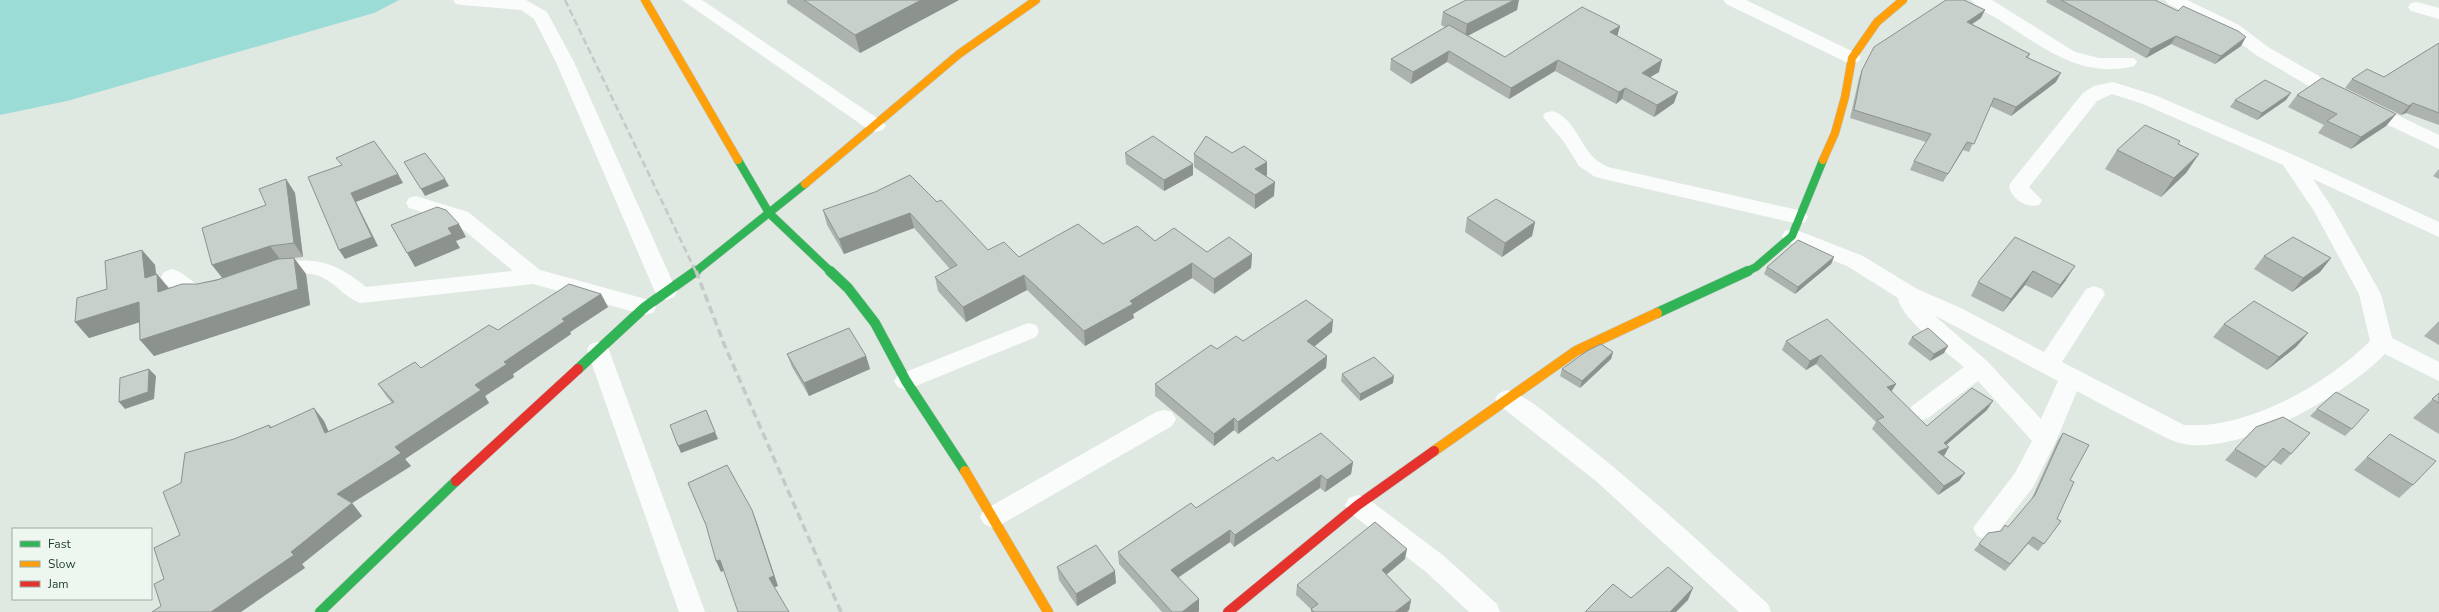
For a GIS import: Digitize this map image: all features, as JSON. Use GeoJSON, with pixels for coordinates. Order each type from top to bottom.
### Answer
{"type":"FeatureCollection","features":[{"type":"Feature","properties":{"kind":"street"},"geometry":{"type":"LineString","coordinates":[[462,0],[525,5],[541,16],[565,62],[666,292]]}},
{"type":"Feature","properties":{"kind":"street"},"geometry":{"type":"LineString","coordinates":[[645,0],[769,213],[848,288],[875,323],[906,381],[993,517],[1048,612]]}},
{"type":"Feature","properties":{"kind":"street"},"geometry":{"type":"LineString","coordinates":[[691,0],[876,126]]}},
{"type":"Feature","properties":{"kind":"street"},"geometry":{"type":"LineString","coordinates":[[320,612],[382,550],[646,307],[696,271],[769,213],[876,126],[959,54],[1036,0]]}},
{"type":"Feature","properties":{"kind":"street"},"geometry":{"type":"LineString","coordinates":[[1732,0],[1852,58]]}},
{"type":"Feature","properties":{"kind":"street"},"geometry":{"type":"LineString","coordinates":[[1228,612],[1358,505],[1576,351],[1756,267],[1795,226],[1835,133],[1845,96],[1852,58],[1877,22],[1902,0]]}},
{"type":"Feature","properties":{"kind":"street"},"geometry":{"type":"LineString","coordinates":[[1980,0],[2068,56],[2099,63],[2128,62]]}},
{"type":"Feature","properties":{"kind":"street"},"geometry":{"type":"LineString","coordinates":[[2174,0],[2233,29],[2262,51],[2331,91],[2439,143]]}},
{"type":"Feature","properties":{"kind":"street"},"geometry":{"type":"LineString","coordinates":[[2417,7],[2439,14]]}},
{"type":"Feature","properties":{"kind":"street"},"geometry":{"type":"LineString","coordinates":[[2032,200],[2020,191],[2020,186],[2090,97],[2101,90],[2113,88],[2150,100],[2289,160],[2439,230]]}},
{"type":"Feature","properties":{"kind":"street"},"geometry":{"type":"LineString","coordinates":[[1552,117],[1571,138],[1586,162],[1602,172],[1795,226],[1909,294],[1953,314],[2071,378],[2181,434],[2203,436],[2231,431],[2284,413],[2359,366],[2382,343]]}},
{"type":"Feature","properties":{"kind":"street"},"geometry":{"type":"LineString","coordinates":[[2289,160],[2323,209],[2370,294],[2382,343],[2439,372]]}},
{"type":"Feature","properties":{"kind":"street"},"geometry":{"type":"LineString","coordinates":[[416,203],[461,217],[533,276]]}},
{"type":"Feature","properties":{"kind":"street"},"geometry":{"type":"LineString","coordinates":[[253,278],[297,266],[319,267],[344,279],[361,295],[533,276],[597,292],[646,307]]}},
{"type":"Feature","properties":{"kind":"street"},"geometry":{"type":"LineString","coordinates":[[172,277],[179,284],[196,292],[226,286]]}},
{"type":"Feature","properties":{"kind":"street"},"geometry":{"type":"LineString","coordinates":[[1909,294],[1910,304],[1916,311],[1980,368],[2045,439]]}},
{"type":"Feature","properties":{"kind":"street"},"geometry":{"type":"LineString","coordinates":[[2048,365],[2094,294]]}},
{"type":"Feature","properties":{"kind":"street"},"geometry":{"type":"LineString","coordinates":[[906,381],[1028,331]]}},
{"type":"Feature","properties":{"kind":"street"},"geometry":{"type":"LineString","coordinates":[[598,350],[692,612]]}},
{"type":"Feature","properties":{"kind":"street"},"geometry":{"type":"LineString","coordinates":[[1920,412],[1980,368]]}},
{"type":"Feature","properties":{"kind":"street"},"geometry":{"type":"LineString","coordinates":[[1986,528],[2024,480],[2045,439],[2071,378]]}},
{"type":"Feature","properties":{"kind":"street"},"geometry":{"type":"LineString","coordinates":[[1507,399],[1547,426],[1657,520],[1758,612]]}},
{"type":"Feature","properties":{"kind":"street"},"geometry":{"type":"LineString","coordinates":[[993,517],[1164,419]]}},
{"type":"Feature","properties":{"kind":"street"},"geometry":{"type":"LineString","coordinates":[[1358,505],[1435,564],[1487,612]]}},
{"type":"Feature","properties":{"kind":"water"},"geometry":{"type":"Polygon","coordinates":[[[0,0],[399,0],[374,13],[67,101],[0,115],[0,0]]]}},
{"type":"Feature","properties":{"kind":"building"},"geometry":{"type":"Polygon","coordinates":[[[804,0],[921,0],[855,35],[804,0]]]}},
{"type":"Feature","properties":{"kind":"building"},"geometry":{"type":"Polygon","coordinates":[[[1466,0],[1514,0],[1467,24],[1443,12],[1466,0]]]}},
{"type":"Feature","properties":{"kind":"building"},"geometry":{"type":"Polygon","coordinates":[[[1946,0],[1964,0],[1985,10],[1967,22],[2030,54],[2026,57],[2061,73],[2016,107],[1994,98],[1974,144],[1967,142],[1948,174],[1914,161],[1931,134],[1854,110],[1862,70],[1874,47],[1946,0]]]}},
{"type":"Feature","properties":{"kind":"building"},"geometry":{"type":"Polygon","coordinates":[[[2061,0],[2155,0],[2178,11],[2183,6],[2238,31],[2246,37],[2221,56],[2176,36],[2151,49],[2061,0]]]}},
{"type":"Feature","properties":{"kind":"building"},"geometry":{"type":"Polygon","coordinates":[[[1582,7],[1620,26],[1610,32],[1662,60],[1642,73],[1678,92],[1657,105],[1625,88],[1619,92],[1558,60],[1511,88],[1449,51],[1413,72],[1391,59],[1449,25],[1505,57],[1582,7]]]}},
{"type":"Feature","properties":{"kind":"building"},"geometry":{"type":"Polygon","coordinates":[[[2439,43],[2439,113],[2413,103],[2409,106],[2352,79],[2367,69],[2384,77],[2439,43]]]}},
{"type":"Feature","properties":{"kind":"building"},"geometry":{"type":"Polygon","coordinates":[[[2322,78],[2396,114],[2361,137],[2327,121],[2337,114],[2297,95],[2322,78]]]}},
{"type":"Feature","properties":{"kind":"building"},"geometry":{"type":"Polygon","coordinates":[[[2265,80],[2291,93],[2262,113],[2235,100],[2265,80]]]}},
{"type":"Feature","properties":{"kind":"building"},"geometry":{"type":"Polygon","coordinates":[[[2145,125],[2180,141],[2178,144],[2199,154],[2174,178],[2117,150],[2145,125]]]}},
{"type":"Feature","properties":{"kind":"building"},"geometry":{"type":"Polygon","coordinates":[[[1153,136],[1193,164],[1164,180],[1125,153],[1153,136]]]}},
{"type":"Feature","properties":{"kind":"building"},"geometry":{"type":"Polygon","coordinates":[[[1206,136],[1232,153],[1244,146],[1267,162],[1255,169],[1275,182],[1255,195],[1194,154],[1206,136]]]}},
{"type":"Feature","properties":{"kind":"building"},"geometry":{"type":"Polygon","coordinates":[[[374,141],[398,174],[351,193],[372,237],[339,250],[308,177],[342,165],[336,158],[374,141]]]}},
{"type":"Feature","properties":{"kind":"building"},"geometry":{"type":"Polygon","coordinates":[[[425,153],[445,179],[421,189],[404,162],[425,153]]]}},
{"type":"Feature","properties":{"kind":"building"},"geometry":{"type":"Polygon","coordinates":[[[910,175],[937,202],[941,200],[988,250],[1004,242],[1019,257],[1078,224],[1103,244],[1137,226],[1155,241],[1174,228],[1207,252],[1229,237],[1252,254],[1214,279],[1192,263],[1130,301],[1133,304],[1084,331],[1024,275],[963,307],[935,277],[957,265],[910,213],[839,239],[823,210],[875,192],[910,175]]]}},
{"type":"Feature","properties":{"kind":"building"},"geometry":{"type":"Polygon","coordinates":[[[286,179],[294,243],[270,246],[212,265],[202,228],[266,205],[259,189],[286,179]]]}},
{"type":"Feature","properties":{"kind":"building"},"geometry":{"type":"Polygon","coordinates":[[[1496,199],[1535,222],[1505,243],[1467,218],[1496,199]]]}},
{"type":"Feature","properties":{"kind":"building"},"geometry":{"type":"Polygon","coordinates":[[[437,207],[446,210],[459,224],[448,228],[452,234],[407,253],[391,225],[437,207]]]}},
{"type":"Feature","properties":{"kind":"building"},"geometry":{"type":"Polygon","coordinates":[[[2015,237],[2075,266],[2060,285],[2033,271],[2011,299],[1978,282],[2015,237]]]}},
{"type":"Feature","properties":{"kind":"building"},"geometry":{"type":"Polygon","coordinates":[[[2293,237],[2331,258],[2303,278],[2264,256],[2293,237]]]}},
{"type":"Feature","properties":{"kind":"building"},"geometry":{"type":"Polygon","coordinates":[[[1798,240],[1834,257],[1798,287],[1767,267],[1798,240]]]}},
{"type":"Feature","properties":{"kind":"building"},"geometry":{"type":"Polygon","coordinates":[[[142,250],[145,278],[157,274],[158,292],[182,284],[197,284],[217,280],[278,259],[294,258],[298,289],[140,340],[139,302],[75,322],[77,298],[107,289],[105,261],[142,250]]]}},
{"type":"Feature","properties":{"kind":"building"},"geometry":{"type":"Polygon","coordinates":[[[569,284],[601,294],[562,319],[565,321],[504,362],[507,364],[475,385],[481,390],[395,447],[401,453],[337,494],[352,503],[291,552],[294,555],[211,612],[152,612],[161,606],[154,584],[164,579],[154,548],[180,535],[163,492],[181,483],[185,453],[234,439],[269,425],[270,428],[314,408],[325,433],[394,402],[378,384],[415,362],[421,368],[489,325],[498,330],[569,284]]]}},
{"type":"Feature","properties":{"kind":"building"},"geometry":{"type":"Polygon","coordinates":[[[1306,300],[1333,320],[1307,341],[1327,356],[1238,422],[1234,418],[1214,434],[1155,384],[1211,345],[1217,349],[1236,336],[1243,341],[1306,300]]]}},
{"type":"Feature","properties":{"kind":"building"},"geometry":{"type":"Polygon","coordinates":[[[2254,301],[2308,333],[2279,357],[2224,324],[2254,301]]]}},
{"type":"Feature","properties":{"kind":"building"},"geometry":{"type":"Polygon","coordinates":[[[1827,319],[1896,384],[1887,387],[1927,426],[1972,388],[1993,401],[1944,443],[1949,447],[1938,452],[1965,473],[1944,486],[1877,420],[1884,417],[1821,355],[1810,361],[1786,341],[1827,319]]]}},
{"type":"Feature","properties":{"kind":"building"},"geometry":{"type":"Polygon","coordinates":[[[849,328],[866,356],[804,383],[787,354],[849,328]]]}},
{"type":"Feature","properties":{"kind":"building"},"geometry":{"type":"Polygon","coordinates":[[[1928,328],[1948,346],[1934,354],[1912,337],[1928,328]]]}},
{"type":"Feature","properties":{"kind":"building"},"geometry":{"type":"Polygon","coordinates":[[[1601,344],[1613,352],[1582,381],[1562,369],[1587,351],[1601,344]]]}},
{"type":"Feature","properties":{"kind":"building"},"geometry":{"type":"Polygon","coordinates":[[[1374,357],[1394,376],[1360,394],[1342,374],[1374,357]]]}},
{"type":"Feature","properties":{"kind":"building"},"geometry":{"type":"Polygon","coordinates":[[[149,369],[148,392],[119,402],[120,378],[149,369]]]}},
{"type":"Feature","properties":{"kind":"building"},"geometry":{"type":"Polygon","coordinates":[[[2336,392],[2369,410],[2352,429],[2317,409],[2336,392]]]}},
{"type":"Feature","properties":{"kind":"building"},"geometry":{"type":"Polygon","coordinates":[[[2439,393],[2439,403],[2432,399],[2439,393]]]}},
{"type":"Feature","properties":{"kind":"building"},"geometry":{"type":"Polygon","coordinates":[[[706,410],[715,432],[678,446],[670,425],[706,410]]]}},
{"type":"Feature","properties":{"kind":"building"},"geometry":{"type":"Polygon","coordinates":[[[2283,417],[2310,433],[2291,454],[2283,448],[2266,467],[2235,449],[2256,427],[2283,417]]]}},
{"type":"Feature","properties":{"kind":"building"},"geometry":{"type":"Polygon","coordinates":[[[1321,433],[1353,462],[1327,480],[1321,475],[1235,535],[1230,530],[1171,570],[1199,599],[1182,612],[1172,612],[1118,552],[1191,503],[1196,508],[1273,457],[1277,461],[1321,433]]]}},
{"type":"Feature","properties":{"kind":"building"},"geometry":{"type":"Polygon","coordinates":[[[2063,433],[2089,445],[2070,480],[2074,482],[2057,519],[2061,521],[2044,544],[2033,537],[2010,564],[1979,544],[1988,533],[2001,531],[2005,525],[2008,527],[2035,495],[2063,433]]]}},
{"type":"Feature","properties":{"kind":"building"},"geometry":{"type":"Polygon","coordinates":[[[2390,434],[2436,461],[2413,485],[2367,457],[2390,434]]]}},
{"type":"Feature","properties":{"kind":"building"},"geometry":{"type":"Polygon","coordinates":[[[727,465],[752,510],[774,576],[769,578],[789,612],[738,612],[720,560],[716,561],[706,525],[688,483],[727,465]]]}},
{"type":"Feature","properties":{"kind":"building"},"geometry":{"type":"Polygon","coordinates":[[[1375,522],[1407,549],[1382,570],[1411,600],[1395,612],[1314,612],[1311,609],[1318,604],[1297,585],[1375,522]]]}},
{"type":"Feature","properties":{"kind":"building"},"geometry":{"type":"Polygon","coordinates":[[[1096,545],[1115,571],[1076,594],[1057,567],[1096,545]]]}},
{"type":"Feature","properties":{"kind":"building"},"geometry":{"type":"Polygon","coordinates":[[[1668,567],[1693,588],[1670,612],[1585,612],[1613,584],[1631,598],[1668,567]]]}},
{"type":"Feature","properties":{"kind":"railway"},"geometry":{"type":"LineString","coordinates":[[565,0],[696,272]]}},
{"type":"Feature","properties":{"kind":"railway"},"geometry":{"type":"LineString","coordinates":[[696,271],[724,344],[841,612]]}},
{"type":"Feature","properties":{"kind":"traffic: fast"},"geometry":{"type":"LineString","coordinates":[[738,160],[769,213],[848,288],[875,323],[906,381],[965,471]]}},
{"type":"Feature","properties":{"kind":"traffic: fast"},"geometry":{"type":"LineString","coordinates":[[1657,313],[1756,267],[1792,236],[1823,160]]}},
{"type":"Feature","properties":{"kind":"traffic: fast"},"geometry":{"type":"LineString","coordinates":[[578,369],[645,307],[696,271],[805,184]]}},
{"type":"Feature","properties":{"kind":"traffic: fast"},"geometry":{"type":"LineString","coordinates":[[320,612],[382,550],[456,481]]}},
{"type":"Feature","properties":{"kind":"traffic: slow"},"geometry":{"type":"LineString","coordinates":[[645,0],[738,160]]}},
{"type":"Feature","properties":{"kind":"traffic: slow"},"geometry":{"type":"LineString","coordinates":[[805,184],[959,54],[1036,0]]}},
{"type":"Feature","properties":{"kind":"traffic: slow"},"geometry":{"type":"LineString","coordinates":[[1823,160],[1835,133],[1845,97],[1852,58],[1877,22],[1903,0]]}},
{"type":"Feature","properties":{"kind":"traffic: slow"},"geometry":{"type":"LineString","coordinates":[[1434,451],[1576,351],[1657,313]]}},
{"type":"Feature","properties":{"kind":"traffic: slow"},"geometry":{"type":"LineString","coordinates":[[965,471],[1048,612]]}},
{"type":"Feature","properties":{"kind":"traffic: jam"},"geometry":{"type":"LineString","coordinates":[[456,481],[578,369]]}},
{"type":"Feature","properties":{"kind":"traffic: jam"},"geometry":{"type":"LineString","coordinates":[[1228,612],[1358,505],[1434,451]]}}]}
